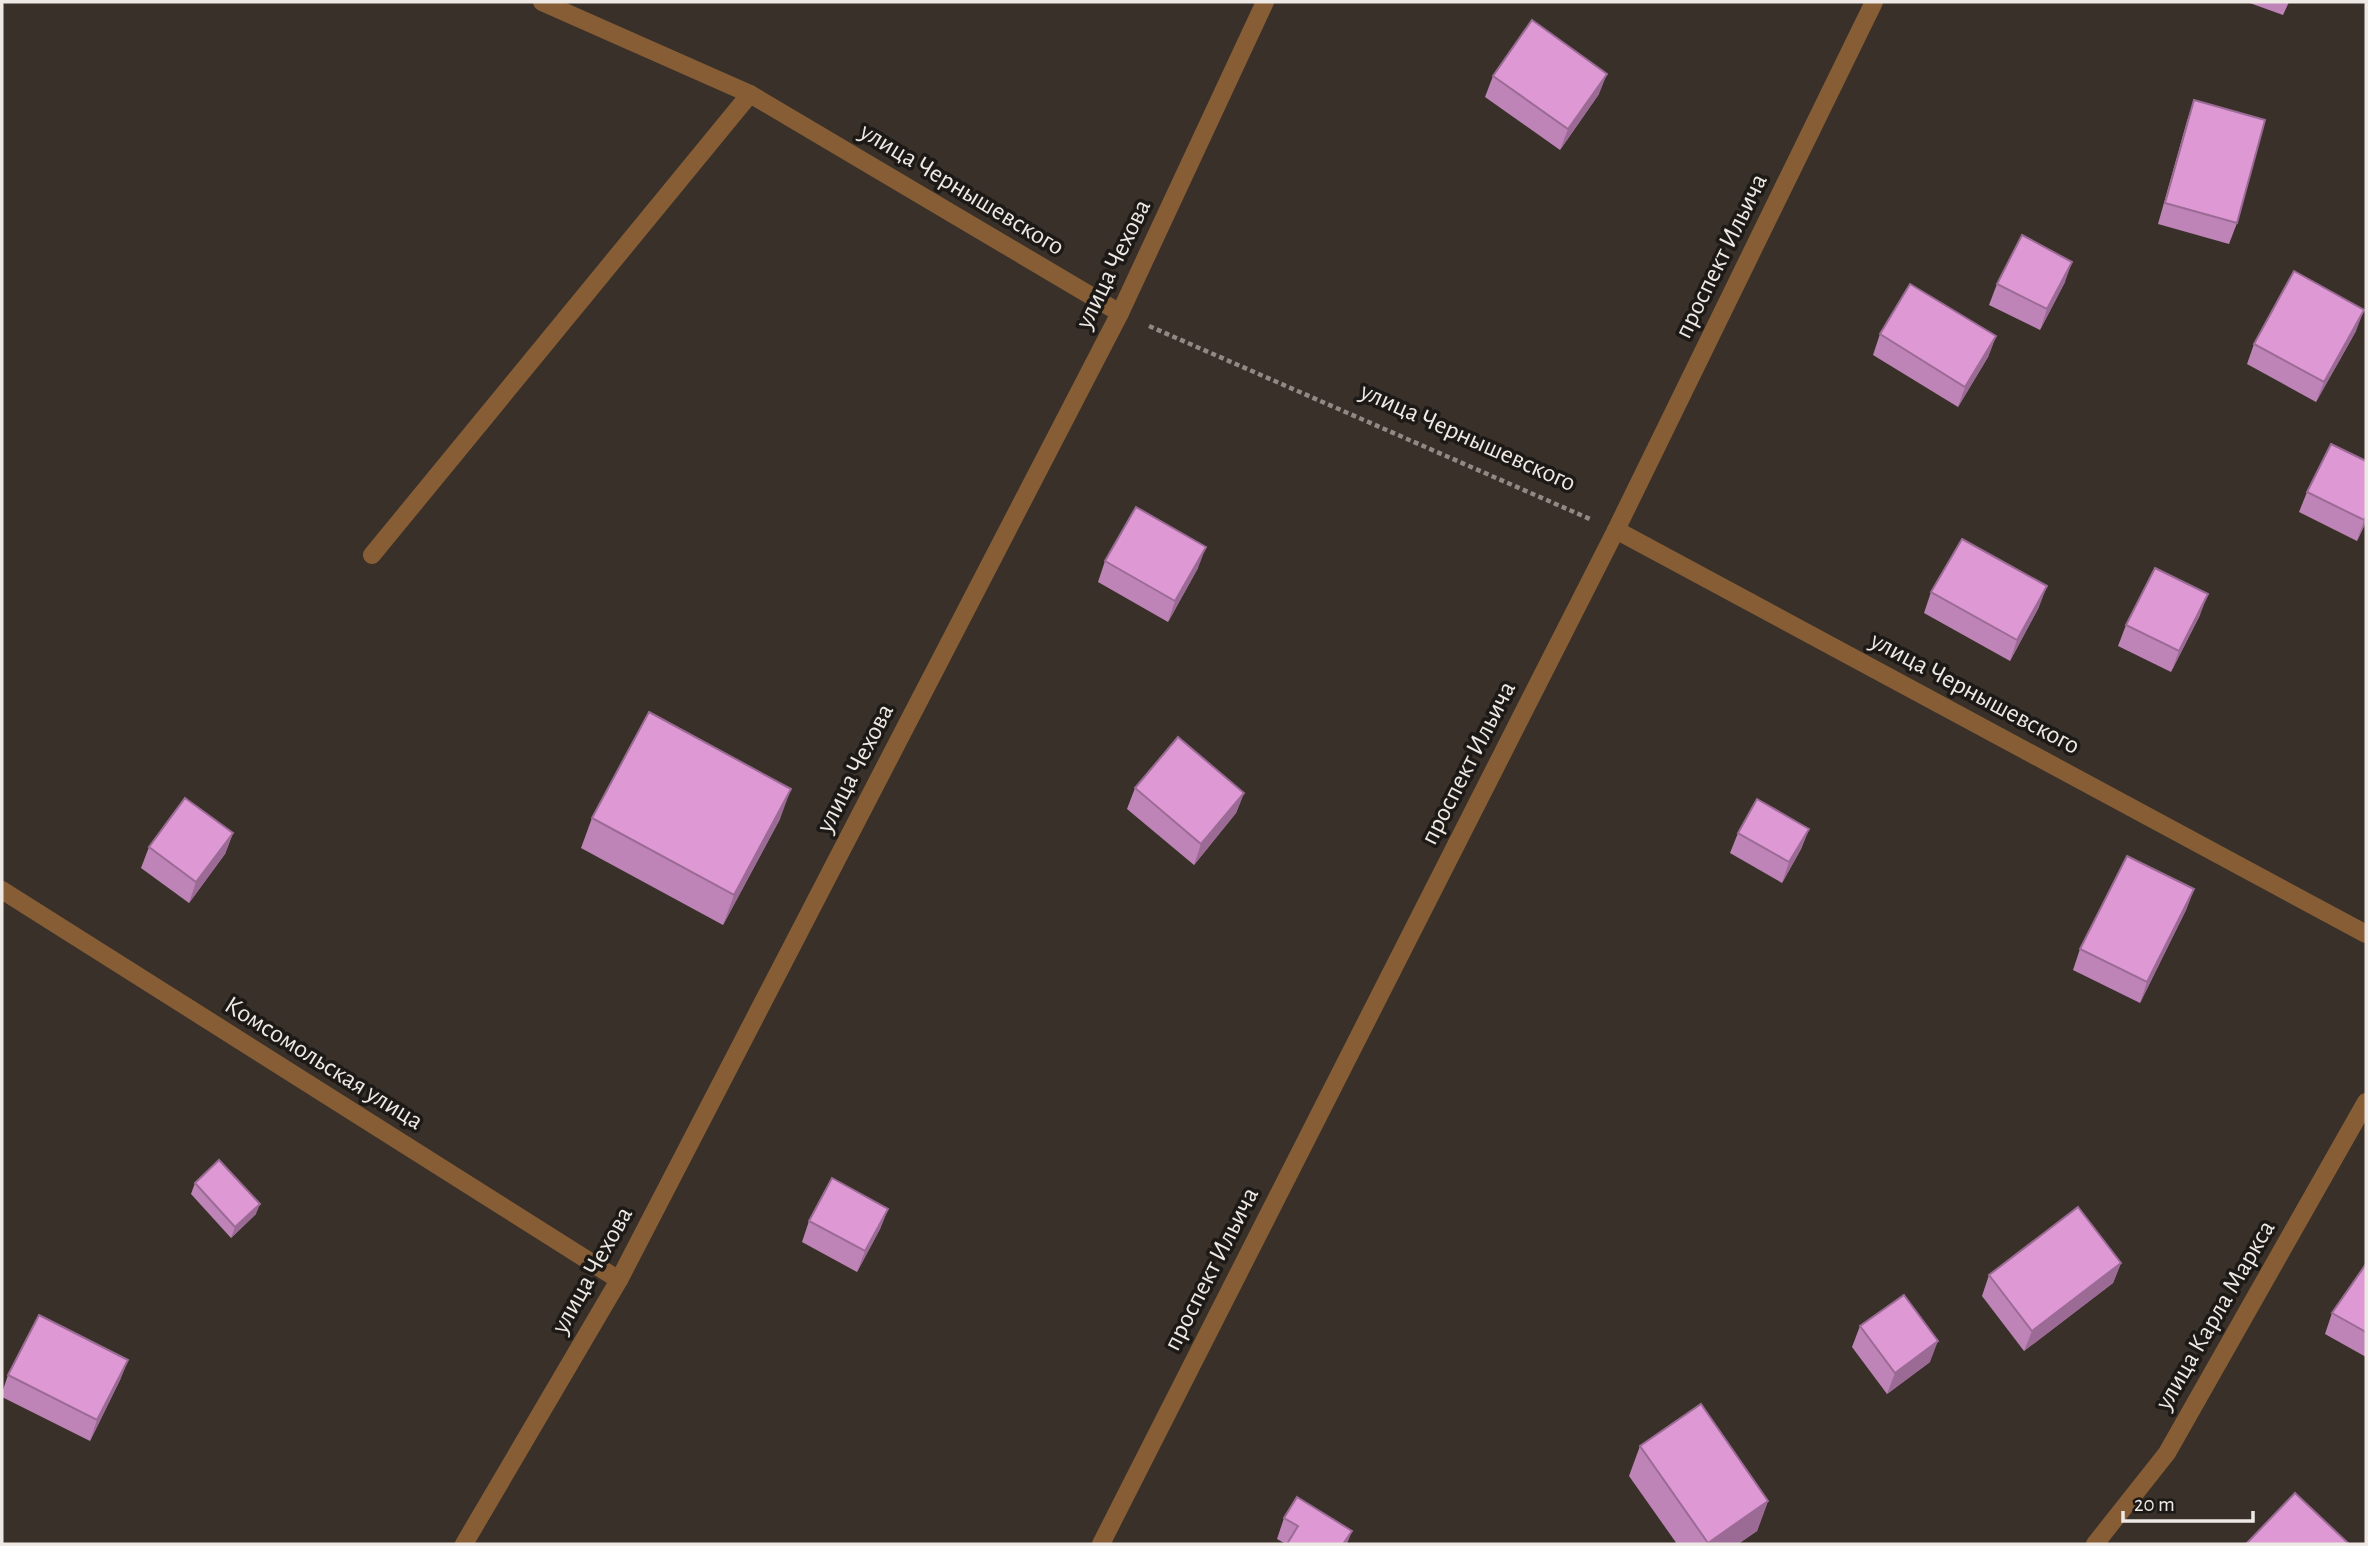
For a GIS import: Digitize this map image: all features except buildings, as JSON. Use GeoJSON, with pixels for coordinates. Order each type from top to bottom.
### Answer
{"type":"FeatureCollection","features":[{"type":"Feature","properties":{"kind":"street","name":"улица Чернышевского"},"geometry":{"type":"LineString","coordinates":[[542,2],[750,94],[1120,313]]}},
{"type":"Feature","properties":{"kind":"street","name":"улица Чехова"},"geometry":{"type":"LineString","coordinates":[[464,1544],[619,1280],[1120,313],[1265,2]]}},
{"type":"Feature","properties":{"kind":"street","name":"проспект Ильича"},"geometry":{"type":"LineString","coordinates":[[1101,1544],[1616,530],[1874,2]]}},
{"type":"Feature","properties":{"kind":"street"},"geometry":{"type":"LineString","coordinates":[[372,555],[750,94]]}},
{"type":"Feature","properties":{"kind":"street","name":"улица Чернышевского"},"geometry":{"type":"LineString","coordinates":[[1616,530],[2366,934]]}},
{"type":"Feature","properties":{"kind":"street","name":"Комсомольская улица"},"geometry":{"type":"LineString","coordinates":[[2,890],[619,1280]]}},
{"type":"Feature","properties":{"kind":"street","name":"улица Карла Маркса"},"geometry":{"type":"LineString","coordinates":[[2095,1544],[2167,1453],[2366,1102]]}},
{"type":"Feature","properties":{"kind":"path","name":"улица Чернышевского"},"geometry":{"type":"LineString","coordinates":[[1120,313],[1616,530]]}}]}
